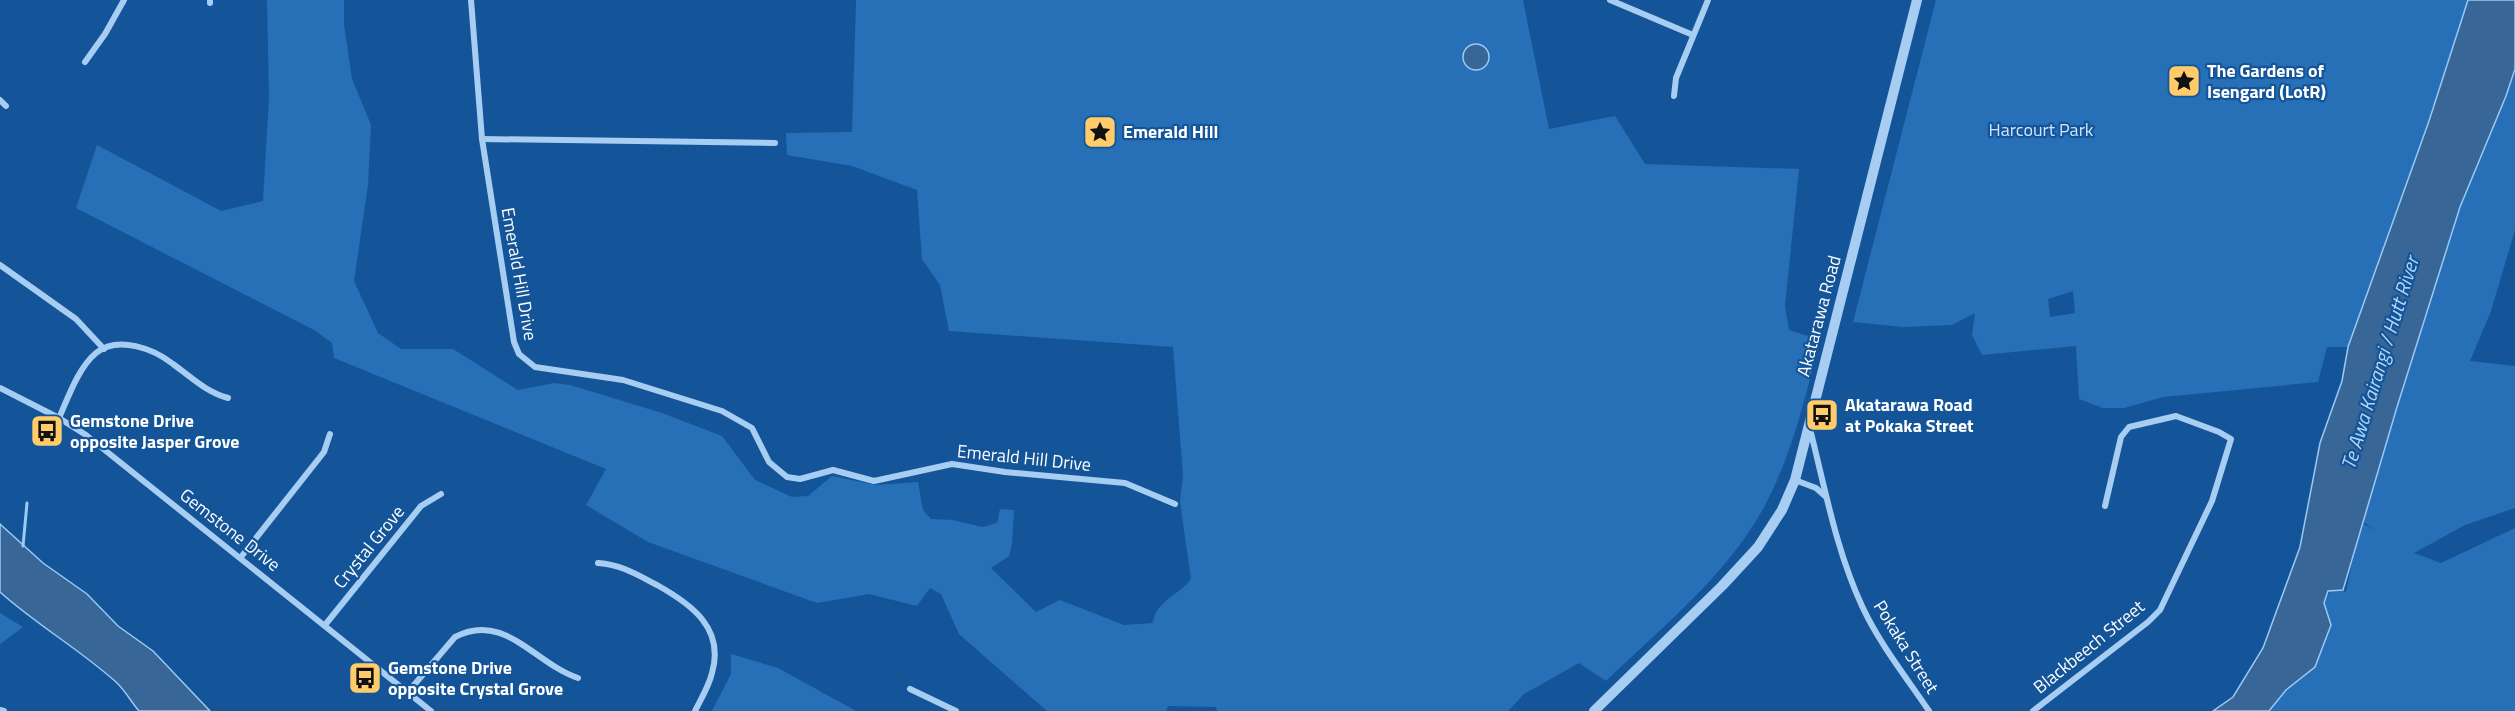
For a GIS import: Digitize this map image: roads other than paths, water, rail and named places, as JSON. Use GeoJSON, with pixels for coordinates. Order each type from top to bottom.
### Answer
{"type":"FeatureCollection","features":[{"type":"Feature","properties":{"kind":"street"},"geometry":{"type":"LineString","coordinates":[[85,62],[124,0]]}},
{"type":"Feature","properties":{"kind":"street","name":"Emerald Hill Drive"},"geometry":{"type":"LineString","coordinates":[[471,0],[482,139],[514,342],[519,354],[535,367],[623,380],[722,411],[752,428],[769,462],[787,477],[800,479],[833,470],[874,481],[952,464],[1005,472],[1125,483],[1175,504]]}},
{"type":"Feature","properties":{"kind":"street"},"geometry":{"type":"LineString","coordinates":[[1610,0],[1693,35]]}},
{"type":"Feature","properties":{"kind":"street"},"geometry":{"type":"LineString","coordinates":[[1674,96],[1676,78],[1708,0]]}},
{"type":"Feature","properties":{"kind":"street","name":"Akatarawa Road"},"geometry":{"type":"LineString","coordinates":[[1594,711],[1722,586],[1758,547],[1777,519],[1795,480],[1917,0]]}},
{"type":"Feature","properties":{"kind":"street"},"geometry":{"type":"LineString","coordinates":[[0,100],[6,106]]}},
{"type":"Feature","properties":{"kind":"street"},"geometry":{"type":"LineString","coordinates":[[482,139],[776,143]]}},
{"type":"Feature","properties":{"kind":"street"},"geometry":{"type":"LineString","coordinates":[[0,265],[76,319],[104,349]]}},
{"type":"Feature","properties":{"kind":"street"},"geometry":{"type":"LineString","coordinates":[[59,418],[86,365],[95,354],[104,349],[127,346],[142,347],[159,354],[208,390],[228,398]]}},
{"type":"Feature","properties":{"kind":"street","name":"Gemstone Drive"},"geometry":{"type":"LineString","coordinates":[[0,388],[59,418],[94,441],[431,711]]}},
{"type":"Feature","properties":{"kind":"street","name":"Blackbeech Street"},"geometry":{"type":"LineString","coordinates":[[2033,711],[2148,622],[2160,610],[2212,501],[2231,440],[2219,432],[2176,416],[2129,427],[2121,437],[2105,506]]}},
{"type":"Feature","properties":{"kind":"street","name":"Pokaka Street"},"geometry":{"type":"LineString","coordinates":[[1808,422],[1825,497],[1847,568],[1862,606],[1929,711]]}},
{"type":"Feature","properties":{"kind":"street"},"geometry":{"type":"LineString","coordinates":[[241,557],[324,452],[330,434]]}},
{"type":"Feature","properties":{"kind":"street"},"geometry":{"type":"LineString","coordinates":[[1795,480],[1816,488],[1825,497]]}},
{"type":"Feature","properties":{"kind":"street","name":"Crystal Grove"},"geometry":{"type":"LineString","coordinates":[[325,625],[421,506],[441,494]]}},
{"type":"Feature","properties":{"kind":"street"},"geometry":{"type":"LineString","coordinates":[[598,563],[618,565],[682,599],[696,610],[706,623],[713,642],[715,662],[712,676],[695,711]]}},
{"type":"Feature","properties":{"kind":"street"},"geometry":{"type":"LineString","coordinates":[[408,692],[455,637],[480,629],[495,630],[512,637],[554,668],[578,678]]}},
{"type":"Feature","properties":{"kind":"street"},"geometry":{"type":"LineString","coordinates":[[910,689],[956,711]]}},
{"type":"Feature","properties":{"kind":"water","name":"Te Awa Kairangi / Hutt River"},"geometry":{"type":"Polygon","coordinates":[[[2468,0],[2515,0],[2515,69],[2460,207],[2397,407],[2343,590],[2328,591],[2324,603],[2331,625],[2315,667],[2286,690],[2269,711],[2213,711],[2233,697],[2263,648],[2300,547],[2320,443],[2342,381],[2348,347],[2429,121],[2468,0]]]}},
{"type":"Feature","properties":{"kind":"water"},"geometry":{"type":"Polygon","coordinates":[[[1476,44],[1485,48],[1489,57],[1485,66],[1476,70],[1467,66],[1463,57],[1467,48],[1476,44]]]}},
{"type":"Feature","properties":{"kind":"water"},"geometry":{"type":"Polygon","coordinates":[[[0,524],[43,563],[87,594],[118,626],[153,651],[210,711],[139,711],[116,682],[0,592],[0,524]]]}},
{"type":"Feature","properties":{"kind":"waterway"},"geometry":{"type":"LineString","coordinates":[[23,546],[27,503]]}},
{"type":"Feature","properties":{"kind":"place","name":"The Gardens of Isengard (LotR)"},"geometry":{"type":"Point","coordinates":[2184,81]}},
{"type":"Feature","properties":{"kind":"place","name":"Emerald Hill"},"geometry":{"type":"Point","coordinates":[1100,132]}},
{"type":"Feature","properties":{"kind":"place","name":"Akatarawa Road at Pokaka Street"},"geometry":{"type":"Point","coordinates":[1822,415]}},
{"type":"Feature","properties":{"kind":"place","name":"Gemstone Drive opposite Jasper Grove"},"geometry":{"type":"Point","coordinates":[47,431]}},
{"type":"Feature","properties":{"kind":"place","name":"Gemstone Drive opposite Crystal Grove"},"geometry":{"type":"Point","coordinates":[365,678]}},
{"type":"Feature","properties":{"kind":"park label","name":"Harcourt Park"},"geometry":{"type":"Point","coordinates":[2041,130]}}]}
